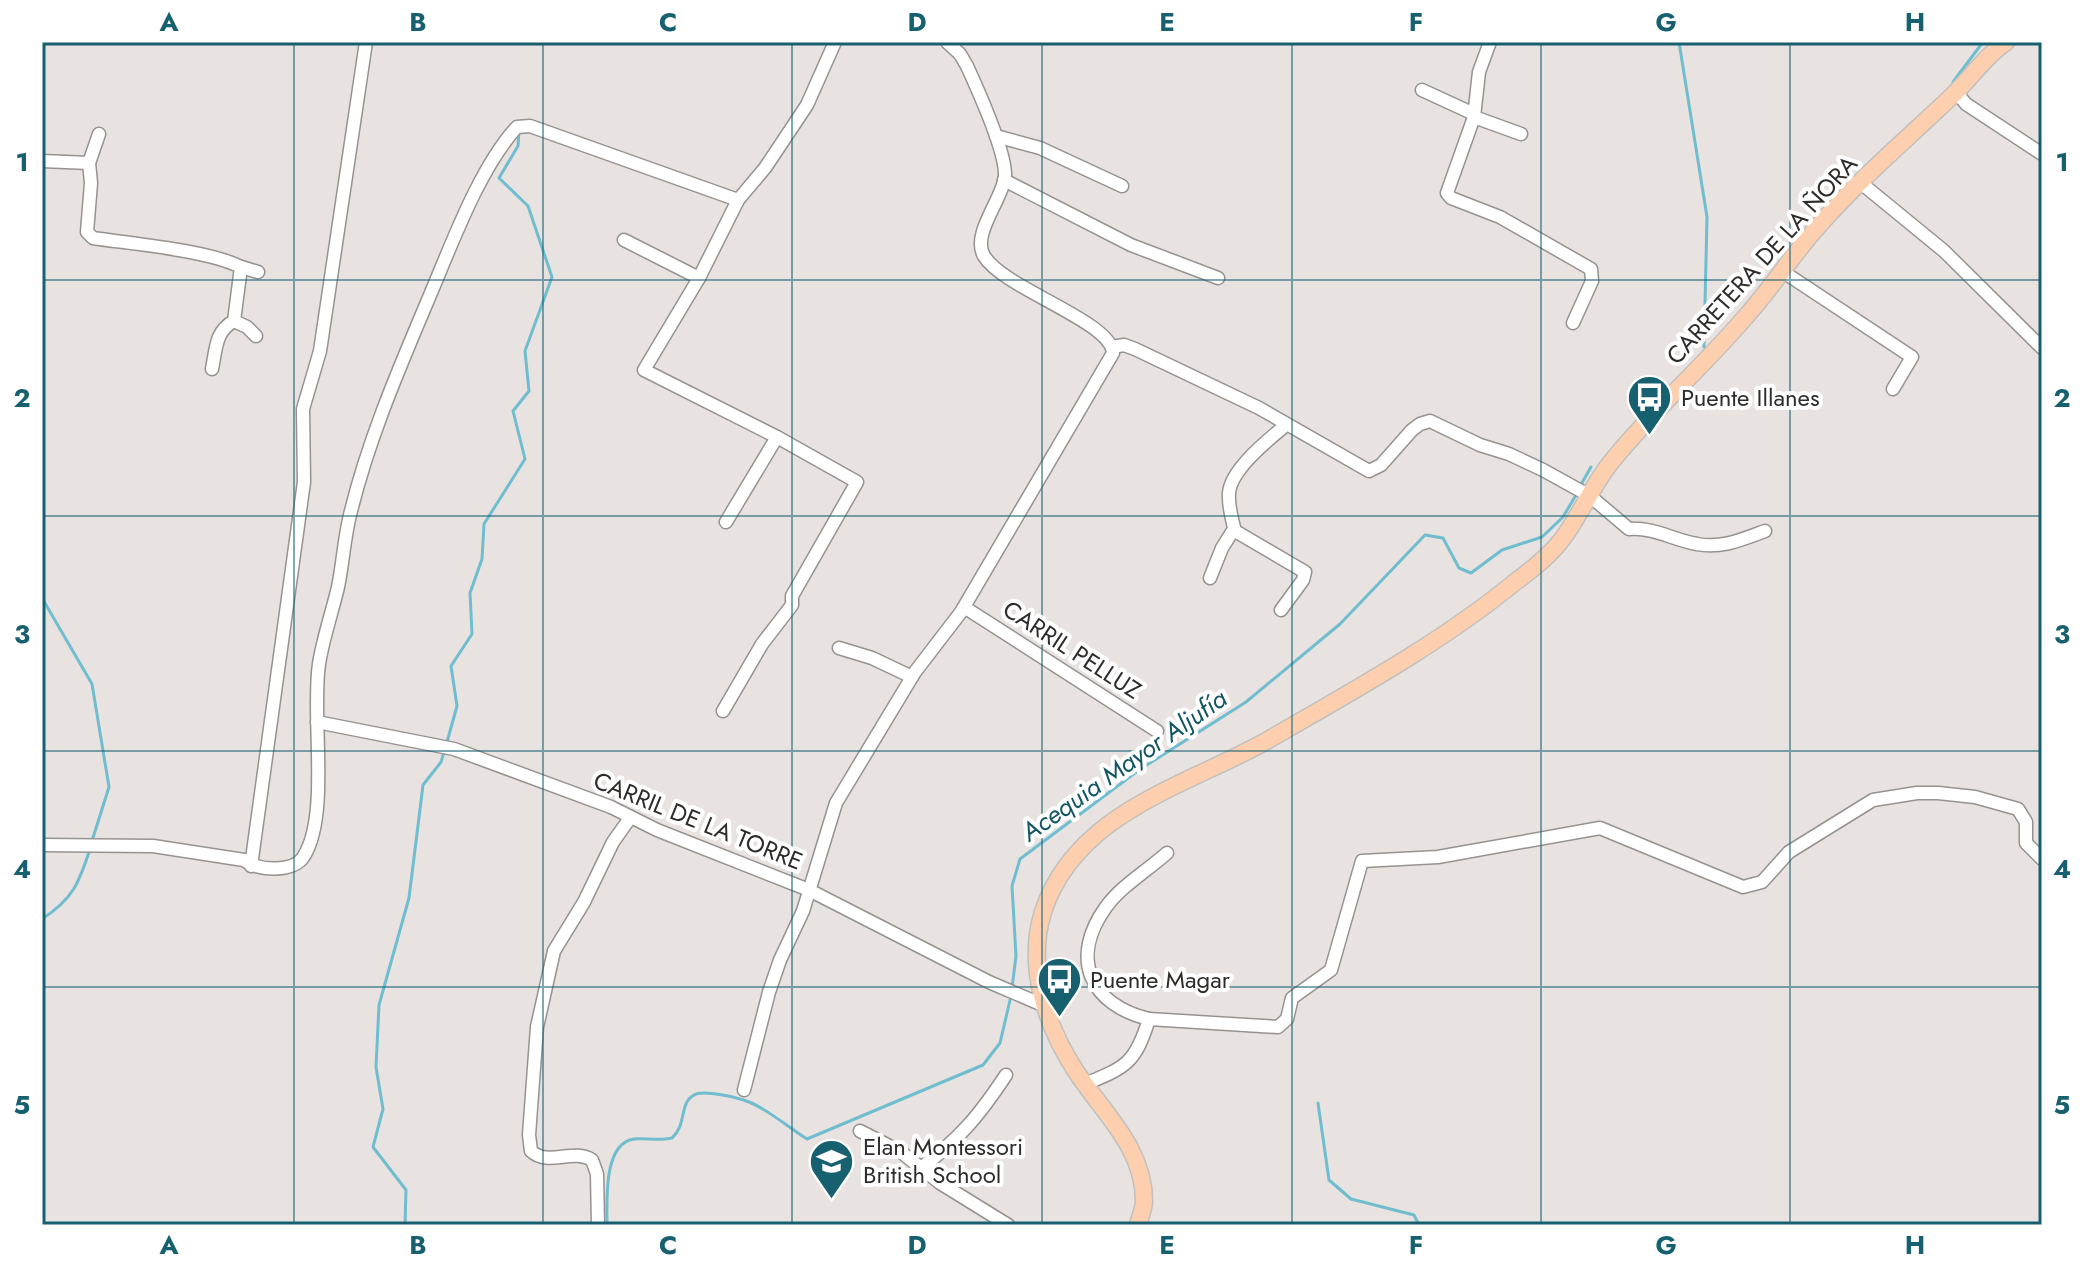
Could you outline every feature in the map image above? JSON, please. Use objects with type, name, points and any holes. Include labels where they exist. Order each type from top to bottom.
[{"type":"main road","name":"CARRETERA DE LA ÑORA","points":[[1138,1225],[1144,1202],[1136,1160],[1125,1136],[1085,1084],[1054,1033],[1045,1006],[1038,974],[1037,943],[1042,914],[1058,879],[1083,846],[1105,827],[1160,791],[1253,748],[1399,664],[1513,584],[1561,542],[1582,492],[1748,315],[1820,223],[1956,92],[1997,44]]},
{"type":"street","points":[[251,866],[304,482],[303,409],[320,351],[366,42]]},
{"type":"street","points":[[723,711],[762,644],[792,605],[792,596],[857,482],[777,437],[644,370],[699,278],[738,200],[765,168],[807,105],[835,42]]},
{"type":"street","points":[[744,1090],[769,992],[803,911],[836,803],[912,677],[964,607],[1110,361],[1112,347],[1098,331],[1011,279],[994,267],[982,253],[981,239],[1004,180],[1004,160],[967,66],[947,42]]},
{"type":"street","points":[[1490,42],[1479,72],[1474,116],[1447,193],[1451,198],[1500,217],[1591,269],[1592,281],[1573,323]]},
{"type":"street","points":[[1422,90],[1474,116],[1521,134]]},
{"type":"street","points":[[1956,92],[1966,104],[2042,154]]},
{"type":"street","points":[[42,845],[153,846],[244,860],[251,866],[288,867],[295,865],[306,854],[314,826],[318,788],[319,663],[341,573],[350,515],[384,405],[469,206],[517,127],[530,126],[738,200]]},
{"type":"street","points":[[99,134],[89,163],[91,183],[87,232],[93,238],[194,255],[258,272]]},
{"type":"street","points":[[996,136],[1040,148],[1122,186]]},
{"type":"street","points":[[42,161],[89,163]]},
{"type":"street","points":[[1004,180],[1131,245],[1218,278]]},
{"type":"street","points":[[1861,183],[1944,251],[2042,348]]},
{"type":"street","points":[[624,240],[699,278]]},
{"type":"street","points":[[234,321],[241,267]]},
{"type":"street","points":[[1782,271],[1912,357],[1912,362],[1893,389]]},
{"type":"street","points":[[234,321],[256,336]]},
{"type":"street","points":[[212,369],[218,336],[225,326],[234,321]]},
{"type":"street","points":[[1112,347],[1124,345],[1135,349],[1220,387],[1373,471],[1412,430],[1430,421],[1480,445],[1526,461],[1582,492],[1629,529],[1643,528],[1698,545],[1725,545],[1765,531]]},
{"type":"street","points":[[1281,610],[1303,580],[1305,572],[1238,534],[1234,529],[1229,492],[1232,482],[1254,454],[1286,425]]},
{"type":"street","points":[[726,522],[777,437]]},
{"type":"street","points":[[1210,578],[1222,548],[1234,529]]},
{"type":"street","name":"CARRIL PELLUZ","points":[[964,607],[1157,731]]},
{"type":"street","points":[[839,648],[872,658],[912,677]]},
{"type":"street","name":"CARRIL DE LA TORRE","points":[[317,722],[454,749],[611,807],[630,818],[809,890],[989,982],[1045,1006]]},
{"type":"street","points":[[1167,853],[1107,906],[1095,927],[1088,963],[1099,994],[1127,1014],[1149,1019],[1278,1027],[1287,1019],[1292,998],[1331,970],[1362,861],[1438,857],[1600,828],[1743,887],[1762,882],[1789,852],[1873,800],[1917,793],[1956,794],[2018,809],[2026,822],[2026,843],[2042,859]]},
{"type":"street","points":[[598,1225],[597,1174],[592,1160],[579,1155],[541,1158],[531,1151],[529,1135],[537,1027],[554,951],[584,902],[613,842],[630,818]]},
{"type":"street","points":[[1085,1084],[1122,1069],[1131,1060],[1149,1019]]},
{"type":"street","points":[[921,1168],[957,1140],[981,1114],[1006,1075]]},
{"type":"street","points":[[860,1131],[901,1152],[940,1183],[1008,1225]]},
{"type":"waterway","points":[[1679,42],[1707,217],[1704,347]]},
{"type":"waterway","name":"Acequia Mayor Aljufía","points":[[1953,82],[1983,42]]},
{"type":"waterway","points":[[447,742],[457,706],[451,666],[472,634],[470,593],[482,559],[484,524],[525,459],[513,411],[529,391],[525,351],[552,277],[528,206],[499,178],[518,146],[519,130]]},
{"type":"waterway","name":"Acequia Mayor Aljufía","points":[[1579,488],[1591,467]]},
{"type":"waterway","name":"Acequia Mayor Aljufía","points":[[1012,988],[1016,956],[1012,886],[1020,859],[1139,770],[1246,702],[1340,624],[1425,535],[1443,538],[1459,568],[1471,573],[1502,550],[1542,537],[1563,517],[1576,495]]},
{"type":"waterway","points":[[42,598],[92,684],[109,787],[92,841]]},
{"type":"waterway","points":[[405,1225],[406,1190],[373,1147],[383,1109],[376,1067],[379,1005],[409,898],[423,785],[441,762],[445,749]]},
{"type":"waterway","points":[[42,919],[74,889],[90,849]]},
{"type":"waterway","name":"Acequia Mayor Aljufía","points":[[607,1225],[607,1189],[617,1151],[624,1143],[634,1139],[672,1138],[680,1127],[686,1103],[694,1095],[730,1096],[749,1102],[807,1139],[983,1065],[1000,1043],[1011,996]]},
{"type":"waterway","points":[[1318,1103],[1329,1180],[1351,1199],[1414,1215],[1419,1225]]},
{"type":"place","name":"Puente Illanes","points":[[1650,437]]},
{"type":"place","name":"Puente Magar","points":[[1059,1019]]},
{"type":"place","name":"Elan Montessori British School","points":[[832,1200]]}]
